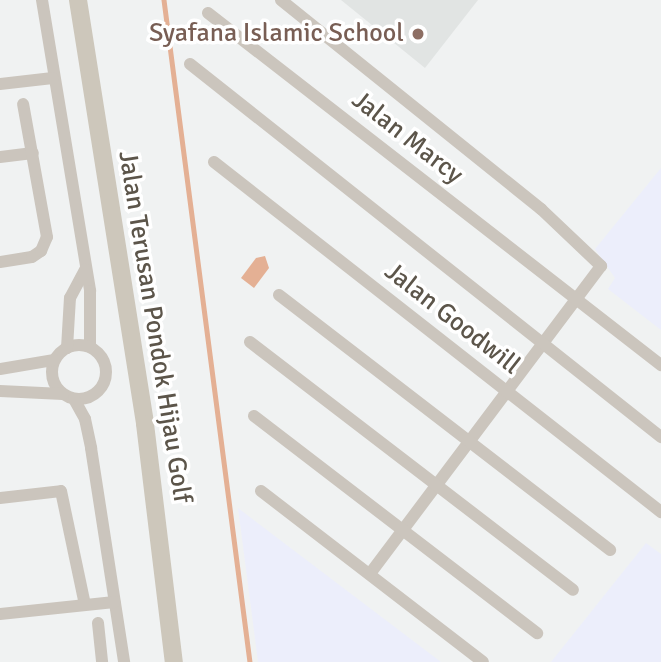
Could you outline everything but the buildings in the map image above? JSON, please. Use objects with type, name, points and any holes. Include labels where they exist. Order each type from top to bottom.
[{"type":"main road","name":"Jalan Terusan Pondok Hijau Golf","points":[[78,0],[145,424],[174,662]]},
{"type":"street","points":[[42,0],[85,271],[90,347],[101,357],[106,375],[91,397],[85,419],[124,662]]},
{"type":"street","points":[[281,0],[598,260],[599,271],[578,300],[370,574]]},
{"type":"street","name":"Jalan Marcy","points":[[208,13],[661,365]]},
{"type":"street","points":[[190,64],[661,437]]},
{"type":"street","points":[[0,84],[53,78]]},
{"type":"street","points":[[0,262],[38,253],[47,237],[23,104]]},
{"type":"street","points":[[0,157],[33,153]]},
{"type":"street","name":"Jalan Goodwill","points":[[214,162],[661,512]]},
{"type":"street","points":[[67,348],[69,298],[85,271]]},
{"type":"street","points":[[279,295],[610,550]]},
{"type":"street","points":[[250,342],[573,590]]},
{"type":"street","points":[[0,369],[54,360],[67,348],[90,347]]},
{"type":"street","points":[[54,360],[52,379],[85,419]]},
{"type":"street","points":[[0,391],[91,397]]},
{"type":"street","points":[[254,416],[537,632]]},
{"type":"street","points":[[0,498],[61,491],[85,605]]},
{"type":"street","points":[[261,491],[483,662]]},
{"type":"street","points":[[0,614],[114,602]]},
{"type":"street","points":[[97,623],[102,662]]},
{"type":"shaded area","name":"Syafana Islamic School","points":[[341,0],[478,0],[425,68]]},
{"type":"shaded area","points":[[661,168],[661,330],[608,289],[615,278],[595,249]]},
{"type":"shaded area","points":[[265,256],[269,268],[254,288],[241,278],[256,258]]},
{"type":"shaded area","points":[[238,508],[441,662],[258,662]]},
{"type":"shaded area","points":[[646,543],[661,554],[661,662],[551,662]]},
{"type":"waterway","points":[[164,0],[250,662]]},
{"type":"place","name":"Syafana Islamic School","points":[[418,34]]}]
